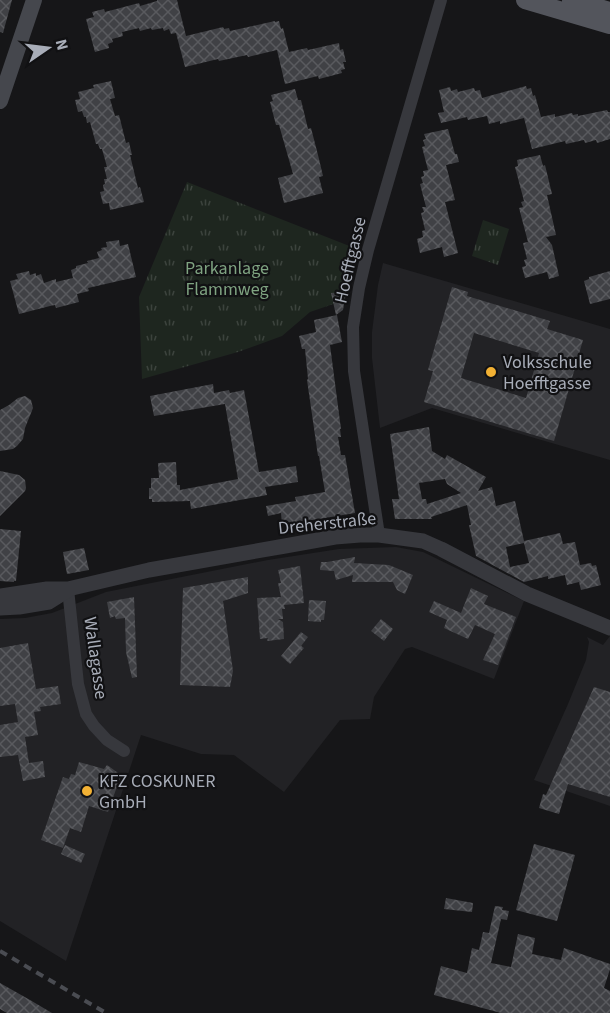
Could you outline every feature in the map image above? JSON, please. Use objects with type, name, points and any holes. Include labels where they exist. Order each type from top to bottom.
[{"type":"main road","points":[[0,101],[5,69],[34,0]]},
{"type":"main road","points":[[525,0],[610,25]]},
{"type":"main road","points":[[571,0],[610,11]]},
{"type":"street","name":"Hoefftgasse","points":[[379,534],[354,371],[353,327],[358,288],[368,250],[441,0]]},
{"type":"street","name":"Dreherstraße","points":[[0,608],[49,602],[68,590],[149,570],[325,539],[379,534],[423,541],[526,594],[610,628]]},
{"type":"street","name":"Dreherstraße","points":[[0,596],[47,589],[68,590]]},
{"type":"street","name":"Wallagasse","points":[[68,590],[78,684],[86,714],[107,741],[124,752]]},
{"type":"shaded area","name":"Volksschule Hoefftgasse","points":[[383,263],[610,329],[610,460],[432,408],[380,428],[372,358],[372,332]]},
{"type":"shaded area","points":[[396,547],[423,552],[524,601],[494,679],[412,647],[405,649],[374,697],[370,719],[340,720],[284,792],[234,755],[201,754],[141,735],[66,961],[0,921],[0,619],[25,618],[52,613],[106,592],[268,560],[339,549]]},
{"type":"shaded area","points":[[610,636],[610,806],[534,780],[586,660],[589,642],[587,637],[603,645]]},
{"type":"green space","name":"Parkanlage Flammweg","points":[[187,182],[357,249],[349,273],[345,300],[310,312],[282,336],[238,352],[142,379],[139,297]]},
{"type":"green space","points":[[483,220],[509,229],[498,265],[472,256]]},
{"type":"building","points":[[0,0],[12,0],[3,33],[0,32]]},
{"type":"building","points":[[157,0],[177,0],[186,36],[223,27],[224,29],[229,28],[230,31],[279,21],[289,52],[339,43],[346,62],[343,62],[345,69],[341,70],[342,73],[319,79],[318,76],[285,84],[277,50],[248,57],[247,55],[219,61],[218,59],[185,67],[176,33],[171,34],[169,29],[164,31],[163,28],[140,31],[139,28],[122,32],[123,36],[112,39],[113,42],[108,44],[109,48],[95,52],[86,19],[94,17],[92,12],[104,9],[105,12],[139,3],[140,6]]},
{"type":"building","points":[[111,81],[115,98],[110,99],[115,116],[119,115],[126,143],[129,142],[138,188],[140,187],[144,202],[110,210],[109,203],[103,204],[100,192],[104,191],[104,179],[107,179],[104,167],[107,167],[102,149],[96,144],[90,122],[87,123],[82,111],[78,112],[75,100],[80,99],[78,92],[94,88],[93,85]]},
{"type":"building","points":[[526,86],[527,89],[531,88],[533,96],[535,95],[541,117],[572,113],[578,116],[607,110],[610,112],[610,139],[597,143],[596,140],[585,143],[584,140],[566,144],[565,141],[532,149],[524,118],[500,124],[500,121],[489,124],[487,116],[468,120],[467,117],[441,123],[438,113],[444,112],[439,90],[450,87],[451,91],[457,89],[458,92],[474,88],[475,91],[480,90],[482,98]]},
{"type":"building","points":[[295,89],[298,100],[301,100],[308,129],[311,128],[323,176],[319,177],[323,193],[284,203],[278,178],[293,174],[270,102],[273,101],[271,95]]},
{"type":"building","points":[[448,129],[459,162],[446,165],[455,200],[445,202],[458,253],[444,257],[442,247],[420,253],[417,239],[423,237],[422,231],[425,230],[421,213],[424,212],[422,207],[426,207],[420,184],[423,183],[421,177],[424,176],[423,171],[428,170],[422,147],[425,146],[424,134]]},
{"type":"building","points":[[540,155],[543,166],[545,165],[552,194],[547,195],[556,235],[546,237],[552,245],[559,276],[549,279],[547,272],[525,278],[522,267],[526,266],[524,260],[527,259],[523,243],[528,242],[519,208],[523,207],[521,202],[524,201],[515,167],[518,166],[517,160]]},
{"type":"building","points":[[119,240],[120,246],[128,244],[136,277],[88,288],[89,291],[77,294],[79,302],[19,314],[10,281],[18,279],[16,274],[29,271],[30,275],[41,274],[44,283],[56,279],[56,282],[73,278],[71,270],[88,263],[87,261],[99,258],[97,252],[107,247],[106,242]]},
{"type":"building","points":[[610,271],[610,299],[590,304],[584,281],[589,277]]},
{"type":"building","points":[[452,287],[468,292],[467,296],[550,321],[547,329],[583,340],[554,441],[424,402],[433,371],[428,370]],"holes":[[[474,333],[539,353],[526,398],[461,378]]]},
{"type":"building","points":[[346,292],[343,310],[336,315],[331,293]]},
{"type":"building","points":[[337,315],[342,342],[330,345],[341,429],[341,437],[338,437],[341,455],[345,455],[355,513],[282,525],[281,513],[268,516],[266,506],[296,501],[295,497],[325,492],[307,380],[305,349],[302,349],[299,336],[316,332],[314,320]]},
{"type":"building","points":[[213,384],[214,393],[244,390],[259,472],[296,466],[298,482],[265,487],[267,495],[191,509],[190,501],[152,502],[152,499],[149,499],[149,488],[151,488],[151,478],[159,478],[158,463],[176,462],[177,485],[180,485],[180,490],[238,479],[225,404],[154,416],[150,396]]},
{"type":"building","points":[[25,396],[31,400],[33,408],[23,439],[13,449],[0,451],[0,410]]},
{"type":"building","points":[[429,427],[432,451],[445,459],[447,455],[486,477],[478,491],[492,487],[496,506],[515,501],[524,541],[560,533],[563,544],[575,542],[580,565],[591,563],[592,566],[596,565],[601,585],[581,590],[579,582],[567,585],[565,575],[548,579],[548,576],[524,582],[476,556],[467,505],[431,517],[432,519],[395,519],[392,499],[399,499],[390,434]],"holes":[[[445,479],[447,484],[461,493],[427,504],[426,499],[422,499],[419,483]],[[524,543],[529,563],[510,567],[506,547]]]},
{"type":"building","points":[[0,471],[19,475],[25,480],[26,488],[0,516]]},
{"type":"building","points":[[0,529],[21,531],[16,581],[14,582],[0,581]]},
{"type":"building","points":[[84,548],[89,570],[67,574],[63,552]]},
{"type":"building","points":[[355,557],[354,563],[389,565],[413,575],[405,594],[397,590],[393,582],[352,582],[353,575],[336,580],[334,571],[320,570],[321,562]]},
{"type":"building","points":[[300,566],[304,603],[284,605],[283,619],[278,619],[283,622],[284,639],[267,641],[268,638],[260,639],[257,598],[281,597],[278,570]]},
{"type":"building","points":[[248,577],[248,593],[223,601],[233,671],[230,687],[180,685],[183,588]]},
{"type":"building","points":[[471,588],[488,596],[484,604],[516,617],[498,665],[483,660],[495,634],[475,625],[468,639],[444,628],[447,620],[429,612],[434,601],[461,613]]},
{"type":"building","points":[[134,597],[137,677],[132,678],[126,652],[125,618],[116,619],[115,616],[110,618],[107,602]]},
{"type":"building","points":[[309,600],[326,601],[324,620],[321,622],[308,621]]},
{"type":"building","points":[[381,619],[393,629],[384,641],[371,631]]},
{"type":"building","points":[[301,632],[308,637],[301,646],[304,648],[290,664],[281,656]]},
{"type":"building","points":[[28,643],[36,689],[58,686],[61,704],[40,707],[41,711],[34,712],[38,735],[25,737],[29,763],[43,761],[45,777],[23,781],[18,755],[0,757],[0,725],[18,722],[15,704],[0,706],[0,648]]},
{"type":"building","points":[[594,687],[610,692],[610,797],[568,784],[559,814],[539,808],[543,794],[546,795]]},
{"type":"building","name":"KFZ COSKUNER GmbH","points":[[79,762],[104,769],[107,765],[121,775],[108,812],[89,806],[81,832],[70,828],[63,848],[41,840],[63,777],[69,779],[71,774],[75,775]]},
{"type":"building","points":[[534,844],[575,855],[557,921],[516,910]]},
{"type":"building","points":[[65,845],[85,854],[81,863],[61,854]]},
{"type":"building","points":[[446,898],[473,903],[472,912],[444,909]]},
{"type":"building","points":[[495,906],[509,911],[507,920],[501,919],[491,963],[511,967],[518,934],[535,938],[532,954],[561,960],[564,948],[610,964],[604,988],[610,991],[610,1013],[501,1013],[434,995],[441,966],[467,973],[472,948],[479,950],[483,932],[489,933]]},
{"type":"building","points":[[0,983],[52,1013],[7,1013],[0,1009]]},
{"type":"railway","points":[[0,951],[106,1013]]},
{"type":"place","name":"Volksschule Hoefftgasse","points":[[491,372]]},
{"type":"place","name":"KFZ COSKUNER GmbH","points":[[87,791]]}]
